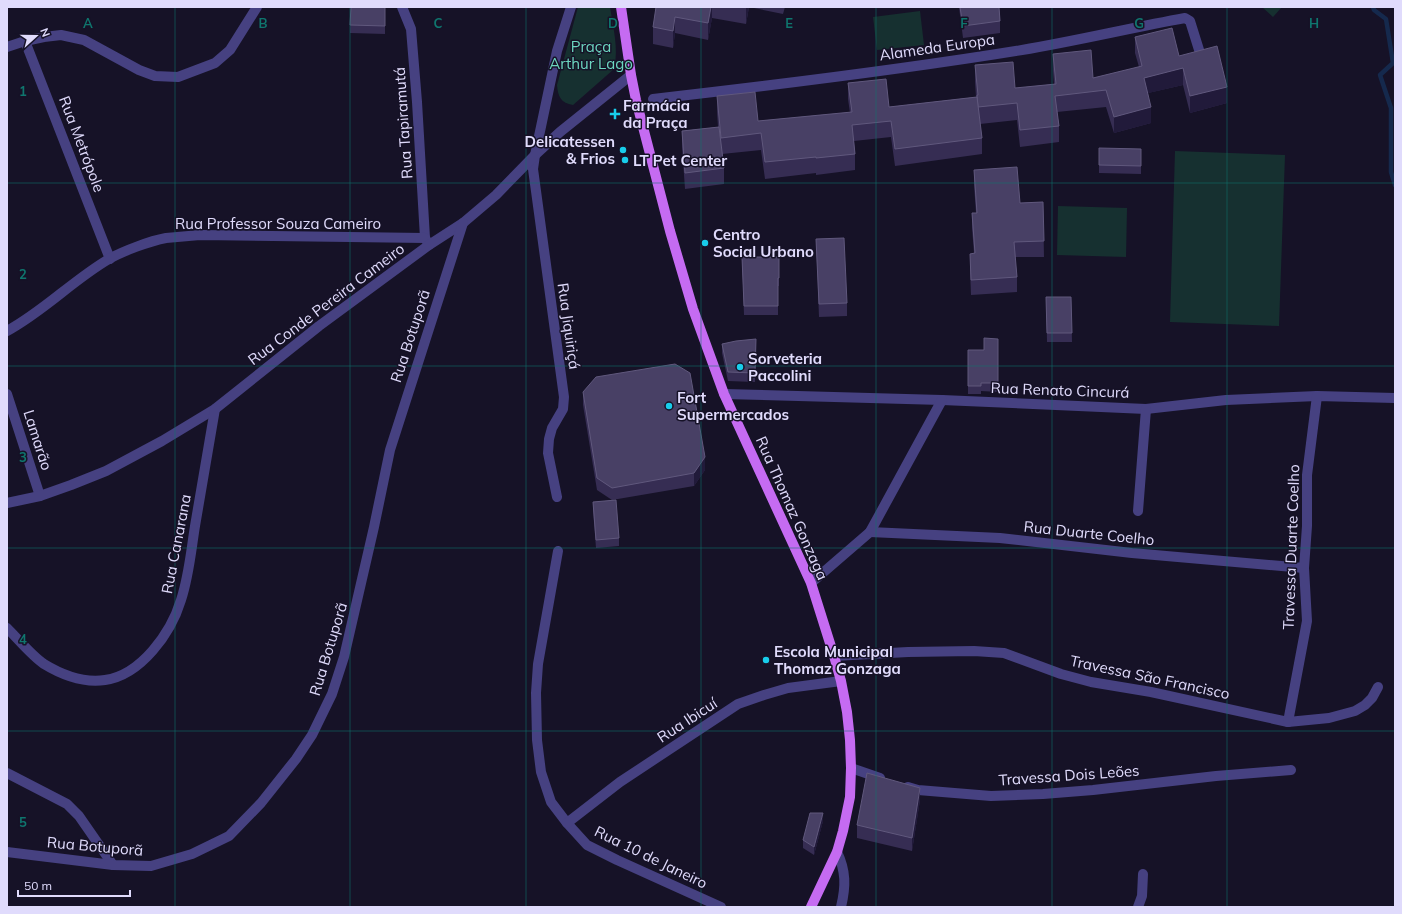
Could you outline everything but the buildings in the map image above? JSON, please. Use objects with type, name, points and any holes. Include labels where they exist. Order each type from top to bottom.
[{"type":"main road","name":"Rua Thomaz Gonzaga","points":[[621,7],[631,75],[649,151],[693,309],[724,394],[811,583],[841,681],[847,712],[850,740],[850,797],[837,852],[811,907]]},
{"type":"street","points":[[7,47],[25,41],[61,35],[84,40],[139,70],[155,76],[178,77],[215,63],[230,50],[257,7]]},
{"type":"street","name":"Rua Tapiramutá","points":[[402,7],[411,30],[418,102],[427,242]]},
{"type":"street","points":[[535,155],[558,51],[571,7]]},
{"type":"street","name":"Alameda Europa","points":[[653,99],[798,82],[949,61],[1086,39],[1185,18],[1190,21],[1200,53]]},
{"type":"street","name":"Rua Metrópole","points":[[25,41],[110,258]]},
{"type":"street","name":"Rua Conde Pereira Cameiro","points":[[7,503],[40,496],[106,471],[162,441],[215,409],[427,242],[463,223],[496,195],[560,132],[631,75]]},
{"type":"street","name":"Rua Jiquiriçá","points":[[535,155],[533,169],[534,184],[564,397],[563,409],[552,428],[549,439],[548,453],[557,497]]},
{"type":"street","name":"Rua Botuporã","points":[[7,852],[114,865],[151,866],[192,854],[229,836],[261,803],[296,759],[312,735],[332,694],[344,657],[371,542],[390,450],[463,223]]},
{"type":"street","name":"Rua Professor Souza Cameiro","points":[[7,331],[25,320],[110,258],[165,238],[200,235],[427,242]]},
{"type":"street","name":"Lamarão","points":[[7,394],[40,496]]},
{"type":"street","name":"Rua Renato Cincurá","points":[[724,394],[942,400],[1146,409],[1226,400],[1317,396],[1395,398]]},
{"type":"street","name":"Travessa Duarte Coelho","points":[[1288,722],[1307,621],[1304,568],[1307,526],[1306,475],[1317,396]]},
{"type":"street","points":[[811,583],[870,532],[942,400]]},
{"type":"street","name":"Rua Canarana","points":[[7,628],[42,663],[57,671],[89,680],[105,680],[121,675],[136,666],[148,656],[170,627],[181,601],[188,573],[215,409]]},
{"type":"street","points":[[1138,511],[1146,409]]},
{"type":"street","name":"Rua Duarte Coelho","points":[[870,532],[1000,538],[1132,553],[1304,568]]},
{"type":"street","name":"Rua 10 de Janeiro","points":[[558,550],[538,664],[536,693],[537,740],[541,772],[551,802],[567,823],[587,845],[721,907]]},
{"type":"street","name":"Travessa São Francisco","points":[[834,656],[908,652],[974,651],[1004,653],[1061,674],[1091,682],[1151,692],[1288,722],[1329,718],[1355,711],[1365,705],[1372,698],[1378,687]]},
{"type":"street","name":"Rua Ibicuí","points":[[567,823],[620,782],[738,704],[788,688],[841,681]]},
{"type":"street","name":"Travessa Dois Leões","points":[[851,768],[918,790],[948,794],[991,796],[1029,795],[1093,790],[1216,776],[1291,770]]},
{"type":"street","points":[[7,773],[67,804],[79,816],[114,865]]},
{"type":"street","points":[[837,852],[843,865],[844,892],[841,907]]},
{"type":"street","points":[[1138,907],[1142,896],[1143,874]]},
{"type":"green space","name":"Praça Arthur Lago","points":[[578,7],[610,7],[616,54],[614,69],[573,105],[566,103],[561,99],[558,93],[557,85]]},
{"type":"green space","points":[[1262,7],[1282,7],[1273,17]]},
{"type":"green space","points":[[920,11],[924,45],[877,50],[873,17]]},
{"type":"green space","points":[[1175,151],[1285,155],[1279,326],[1170,322]]},
{"type":"green space","points":[[1058,206],[1127,208],[1126,257],[1057,255]]},
{"type":"waterway","points":[[1373,7],[1374,10],[1386,19],[1393,63],[1380,75],[1391,108],[1391,172],[1395,185]]},
{"type":"place","name":"Farmácia da Praça","points":[[615,114]]},
{"type":"place","name":"Delicatessen & Frios","points":[[623,150]]},
{"type":"place","name":"LT Pet Center","points":[[625,160]]},
{"type":"place","name":"Centro Social Urbano","points":[[705,243]]},
{"type":"place","name":"Sorveteria Paccolini","points":[[740,367]]},
{"type":"place","name":"Fort Supermercados","points":[[669,406]]},
{"type":"place","name":"Escola Municipal Thomaz Gonzaga","points":[[766,660]]}]
